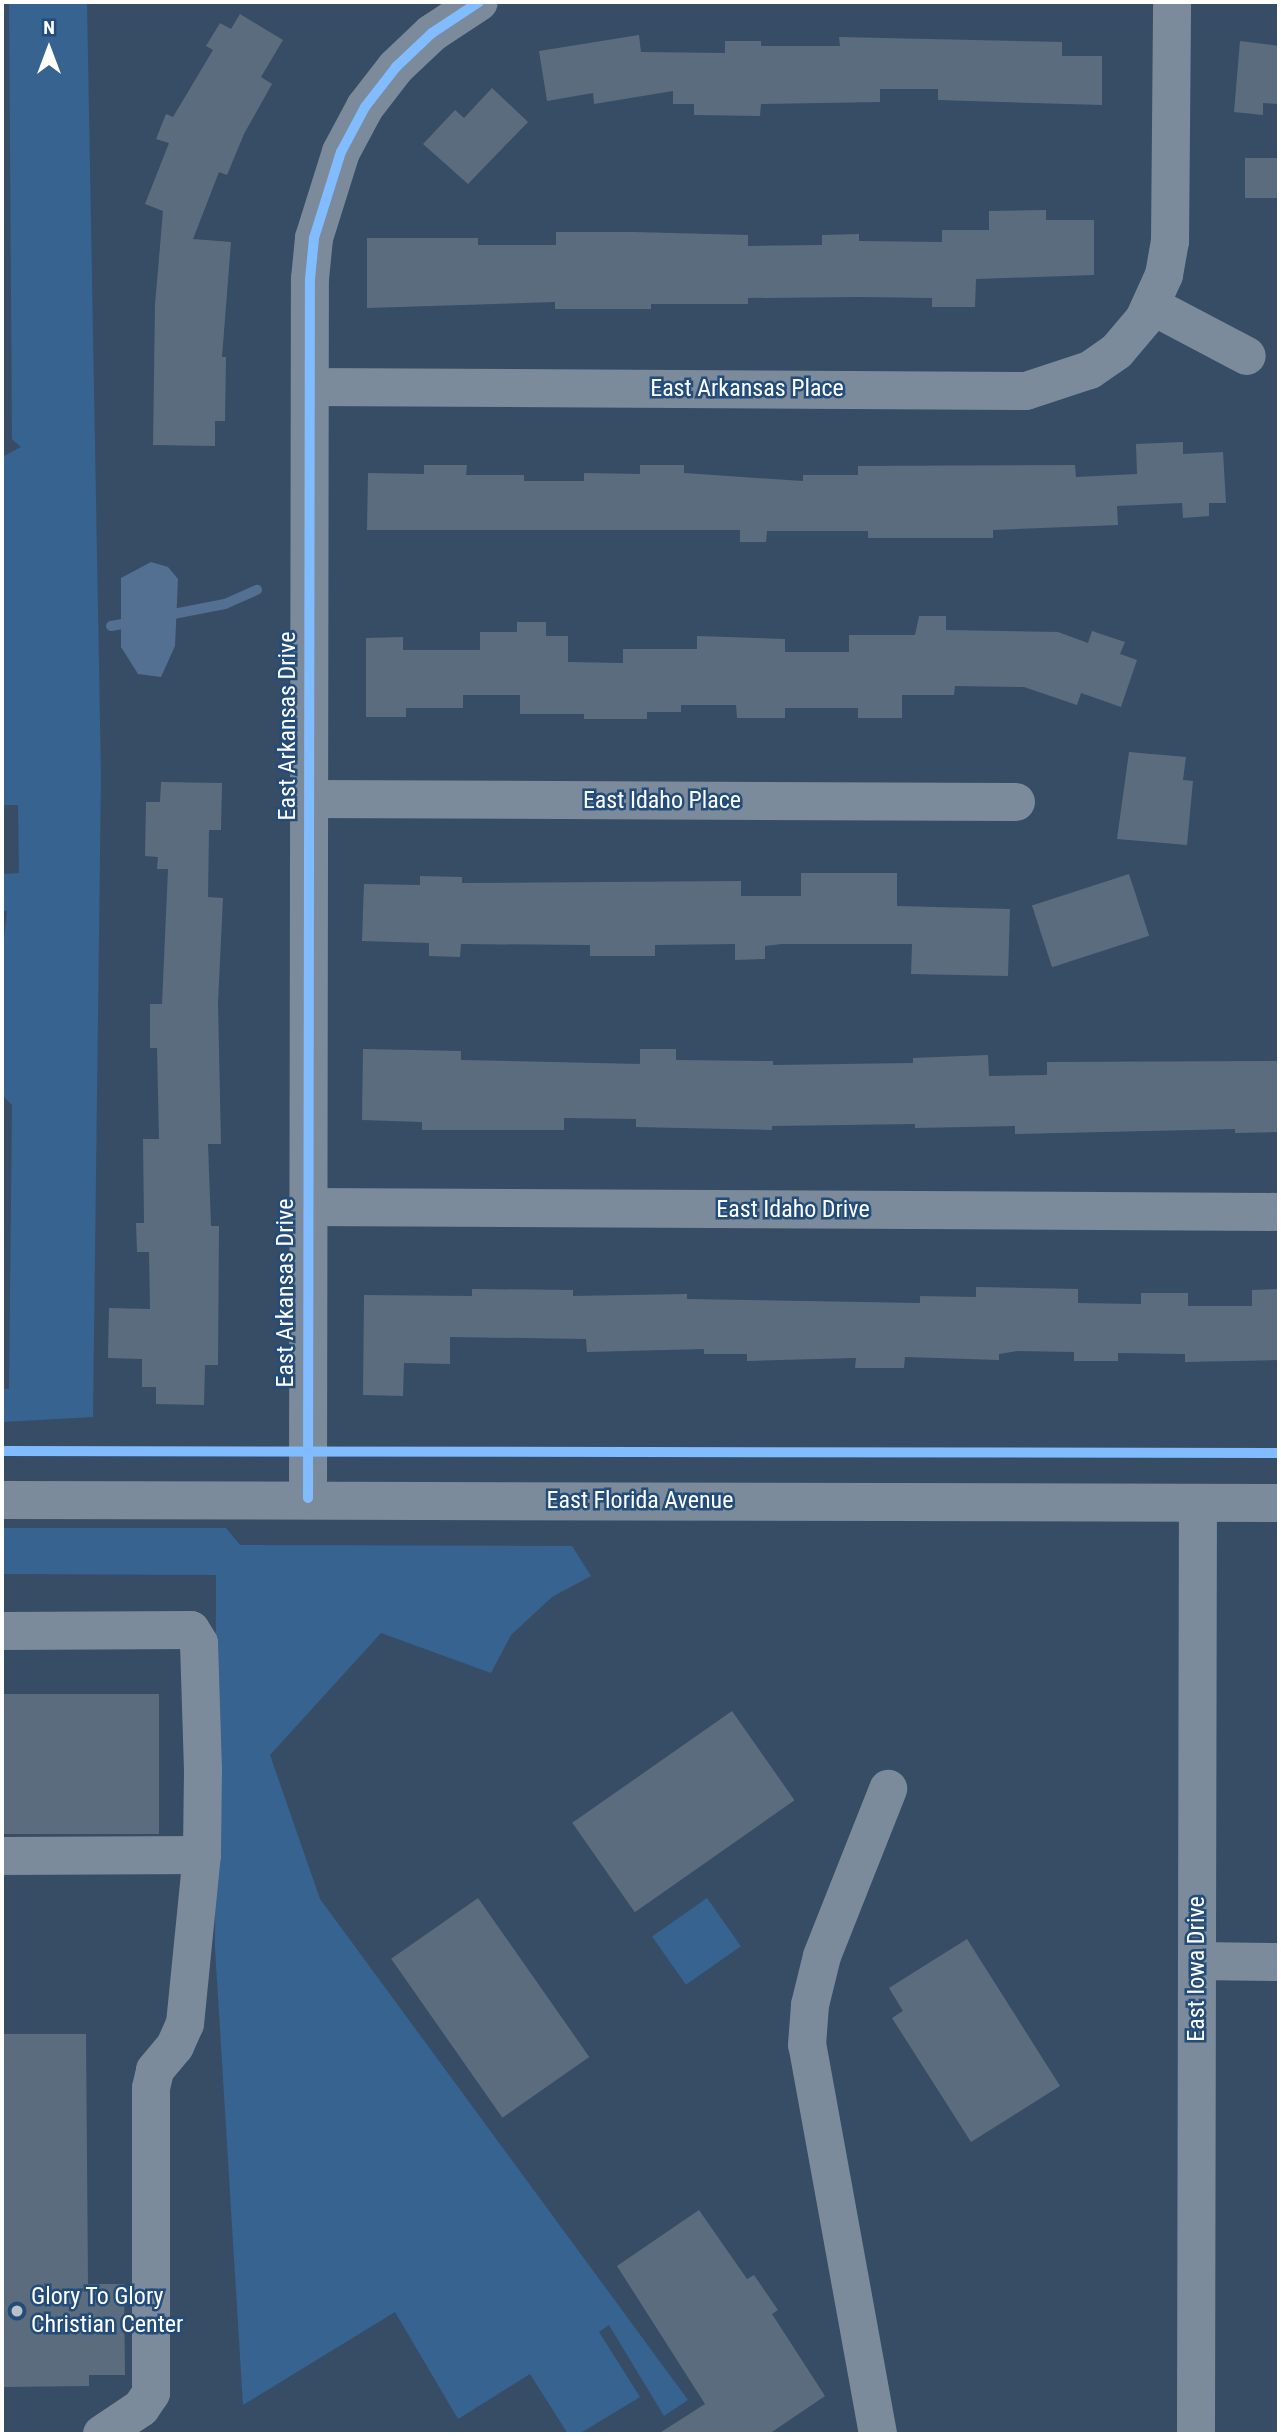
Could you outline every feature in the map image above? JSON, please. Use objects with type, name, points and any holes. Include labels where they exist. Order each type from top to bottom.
[{"type":"street","name":"East Arkansas Place","points":[[310,387],[1026,391],[1090,370],[1117,351],[1152,306],[1164,275],[1170,242],[1172,2]]},
{"type":"street","name":"East Arkansas Drive","points":[[308,1498],[310,387],[314,238],[341,152],[365,107],[396,67],[470,4]]},
{"type":"street","points":[[1152,306],[1247,356]]},
{"type":"street","name":"East Idaho Place","points":[[309,799],[1016,802]]},
{"type":"street","name":"East Idaho Drive","points":[[307,1207],[1279,1212]]},
{"type":"street","name":"East Florida Avenue","points":[[2,1500],[308,1498],[1279,1503]]},
{"type":"street","name":"East Iowa Drive","points":[[1196,2434],[1198,1503]]},
{"type":"street","points":[[2,1631],[191,1630],[199,1643],[202,1855],[185,2024],[175,2046],[155,2070],[151,2088],[151,2393],[141,2408],[102,2434]]},
{"type":"street","points":[[878,2434],[807,2045],[810,2005],[822,1956],[888,1788]]},
{"type":"street","points":[[2,1856],[202,1855]]},
{"type":"street","points":[[1197,1961],[1279,1962]]},
{"type":"shaded area","points":[[9,2],[87,2],[101,776],[93,1417],[2,1422],[2,1389],[9,1389],[12,1105],[2,1095],[2,958],[7,911],[2,910],[2,874],[19,873],[18,805],[2,805],[2,446],[4,456],[21,447],[12,439]]},
{"type":"shaded area","points":[[151,562],[168,567],[178,579],[175,646],[161,677],[138,674],[121,647],[121,578]]},
{"type":"shaded area","points":[[2,1528],[226,1528],[240,1545],[572,1546],[591,1576],[552,1597],[511,1635],[491,1673],[381,1633],[270,1755],[320,1899],[688,2400],[664,2416],[609,2325],[599,2332],[640,2397],[579,2434],[568,2434],[530,2374],[458,2419],[395,2312],[243,2405],[215,1948],[216,1575],[2,1574]]},
{"type":"shaded area","points":[[707,1898],[741,1946],[686,1985],[652,1936]]},
{"type":"building","points":[[240,14],[283,40],[261,77],[272,84],[244,134],[227,175],[219,172],[193,239],[231,242],[222,357],[226,357],[225,421],[215,421],[215,446],[153,445],[155,305],[163,211],[145,204],[169,143],[156,139],[166,114],[173,117],[213,50],[206,46],[220,23],[231,29]]},
{"type":"building","points":[[639,35],[641,52],[725,53],[725,41],[761,41],[761,46],[840,46],[839,37],[1062,42],[1062,56],[1102,56],[1102,105],[938,100],[938,89],[880,89],[880,102],[761,104],[760,116],[694,115],[694,104],[673,104],[673,91],[594,104],[593,93],[547,101],[539,51]]},
{"type":"building","points":[[1240,41],[1279,46],[1279,104],[1263,103],[1263,115],[1234,112]]},
{"type":"building","points":[[492,88],[528,122],[468,184],[423,144],[455,110],[464,118]]},
{"type":"building","points":[[1245,158],[1279,158],[1279,198],[1245,198]]},
{"type":"building","points":[[1046,210],[1046,220],[1094,220],[1094,275],[976,279],[975,307],[932,307],[932,298],[860,297],[748,298],[748,304],[651,304],[651,309],[555,309],[555,302],[367,308],[367,238],[478,238],[478,245],[556,245],[556,232],[633,232],[748,235],[748,246],[822,245],[822,235],[859,234],[859,241],[942,242],[942,230],[989,230],[989,211]]},
{"type":"building","points":[[1183,442],[1183,454],[1223,452],[1226,503],[1209,503],[1209,516],[1183,518],[1182,503],[1117,506],[1118,525],[993,530],[993,538],[868,538],[868,531],[767,531],[766,542],[740,542],[740,530],[367,530],[368,473],[424,474],[424,465],[467,465],[466,475],[524,475],[524,481],[584,481],[584,473],[640,474],[640,465],[684,465],[684,473],[803,481],[803,475],[858,475],[858,466],[1075,465],[1076,477],[1137,474],[1136,444]]},
{"type":"building","points":[[919,616],[946,616],[946,630],[1058,632],[1088,643],[1092,631],[1125,642],[1120,654],[1137,660],[1121,707],[1081,693],[1077,705],[1024,687],[955,686],[954,695],[902,695],[902,718],[858,718],[858,708],[785,708],[785,718],[737,718],[736,705],[681,705],[681,712],[647,712],[647,719],[584,719],[584,714],[520,714],[520,695],[463,695],[463,708],[406,708],[406,717],[366,717],[366,638],[403,637],[403,650],[480,650],[480,632],[517,632],[517,622],[546,622],[546,636],[568,636],[568,662],[623,663],[623,649],[697,649],[697,636],[785,639],[785,652],[849,652],[849,635],[915,635]]},
{"type":"building","points":[[1129,752],[1186,757],[1183,780],[1193,781],[1187,845],[1117,839]]},
{"type":"building","points":[[161,782],[222,783],[221,830],[209,830],[208,897],[223,898],[218,1003],[221,1144],[208,1144],[211,1226],[219,1226],[218,1365],[205,1365],[204,1405],[156,1404],[156,1387],[142,1387],[142,1359],[108,1358],[109,1308],[150,1309],[149,1252],[137,1252],[136,1223],[144,1223],[143,1139],[159,1139],[157,1048],[150,1048],[150,1004],[162,1004],[168,869],[157,869],[158,857],[145,856],[146,802],[160,802]]},
{"type":"building","points":[[801,873],[897,873],[897,906],[1010,909],[1008,976],[911,974],[912,944],[781,944],[765,946],[765,959],[735,960],[735,944],[655,945],[655,956],[590,956],[590,945],[461,944],[460,957],[429,956],[429,943],[362,941],[364,884],[420,885],[420,876],[462,877],[462,883],[741,881],[741,896],[801,896]]},
{"type":"building","points":[[1129,874],[1149,936],[1052,967],[1032,906]]},
{"type":"building","points":[[363,1049],[461,1051],[461,1060],[640,1064],[640,1049],[676,1049],[676,1060],[773,1061],[773,1065],[913,1063],[913,1058],[988,1055],[989,1076],[1047,1075],[1047,1062],[1279,1061],[1279,1132],[1235,1133],[1235,1129],[1015,1134],[1015,1126],[915,1128],[915,1124],[772,1126],[772,1130],[636,1127],[636,1119],[564,1118],[564,1130],[422,1130],[422,1122],[362,1120]]},
{"type":"building","points":[[976,1287],[1078,1289],[1078,1303],[1141,1304],[1141,1293],[1188,1293],[1188,1306],[1252,1306],[1252,1290],[1279,1289],[1279,1360],[1185,1362],[1185,1354],[1118,1353],[1118,1361],[1074,1361],[1074,1352],[1017,1351],[999,1354],[999,1360],[905,1357],[904,1368],[855,1368],[856,1358],[747,1361],[747,1354],[704,1354],[704,1349],[587,1352],[586,1339],[450,1337],[450,1364],[404,1363],[403,1396],[363,1395],[364,1295],[472,1296],[472,1289],[573,1290],[573,1296],[687,1294],[687,1299],[920,1303],[920,1296],[976,1297]]},
{"type":"building","points":[[2,1694],[159,1694],[159,1834],[2,1834]]},
{"type":"building","points":[[732,1711],[795,1800],[635,1912],[572,1823]]},
{"type":"building","points":[[478,1898],[589,2057],[502,2118],[391,1959]]},
{"type":"building","points":[[967,1939],[1060,2086],[971,2142],[892,2018],[903,2011],[889,1988]]},
{"type":"building","points":[[2,2034],[86,2034],[88,2284],[124,2284],[125,2375],[89,2375],[89,2386],[2,2387]]},
{"type":"building","points":[[699,2210],[747,2279],[754,2275],[778,2310],[772,2314],[825,2396],[769,2434],[658,2434],[705,2404],[617,2266]]},
{"type":"waterway","points":[[163,616],[225,604],[257,590]]},
{"type":"waterway","points":[[111,626],[133,622]]},
{"type":"cycle path","points":[[308,1498],[310,279],[314,238],[341,152],[365,107],[396,67],[432,33],[479,2]]},
{"type":"cycle path","points":[[2,1451],[1279,1453]]},
{"type":"place","name":"Glory To Glory Christian Center","points":[[17,2311]]}]
